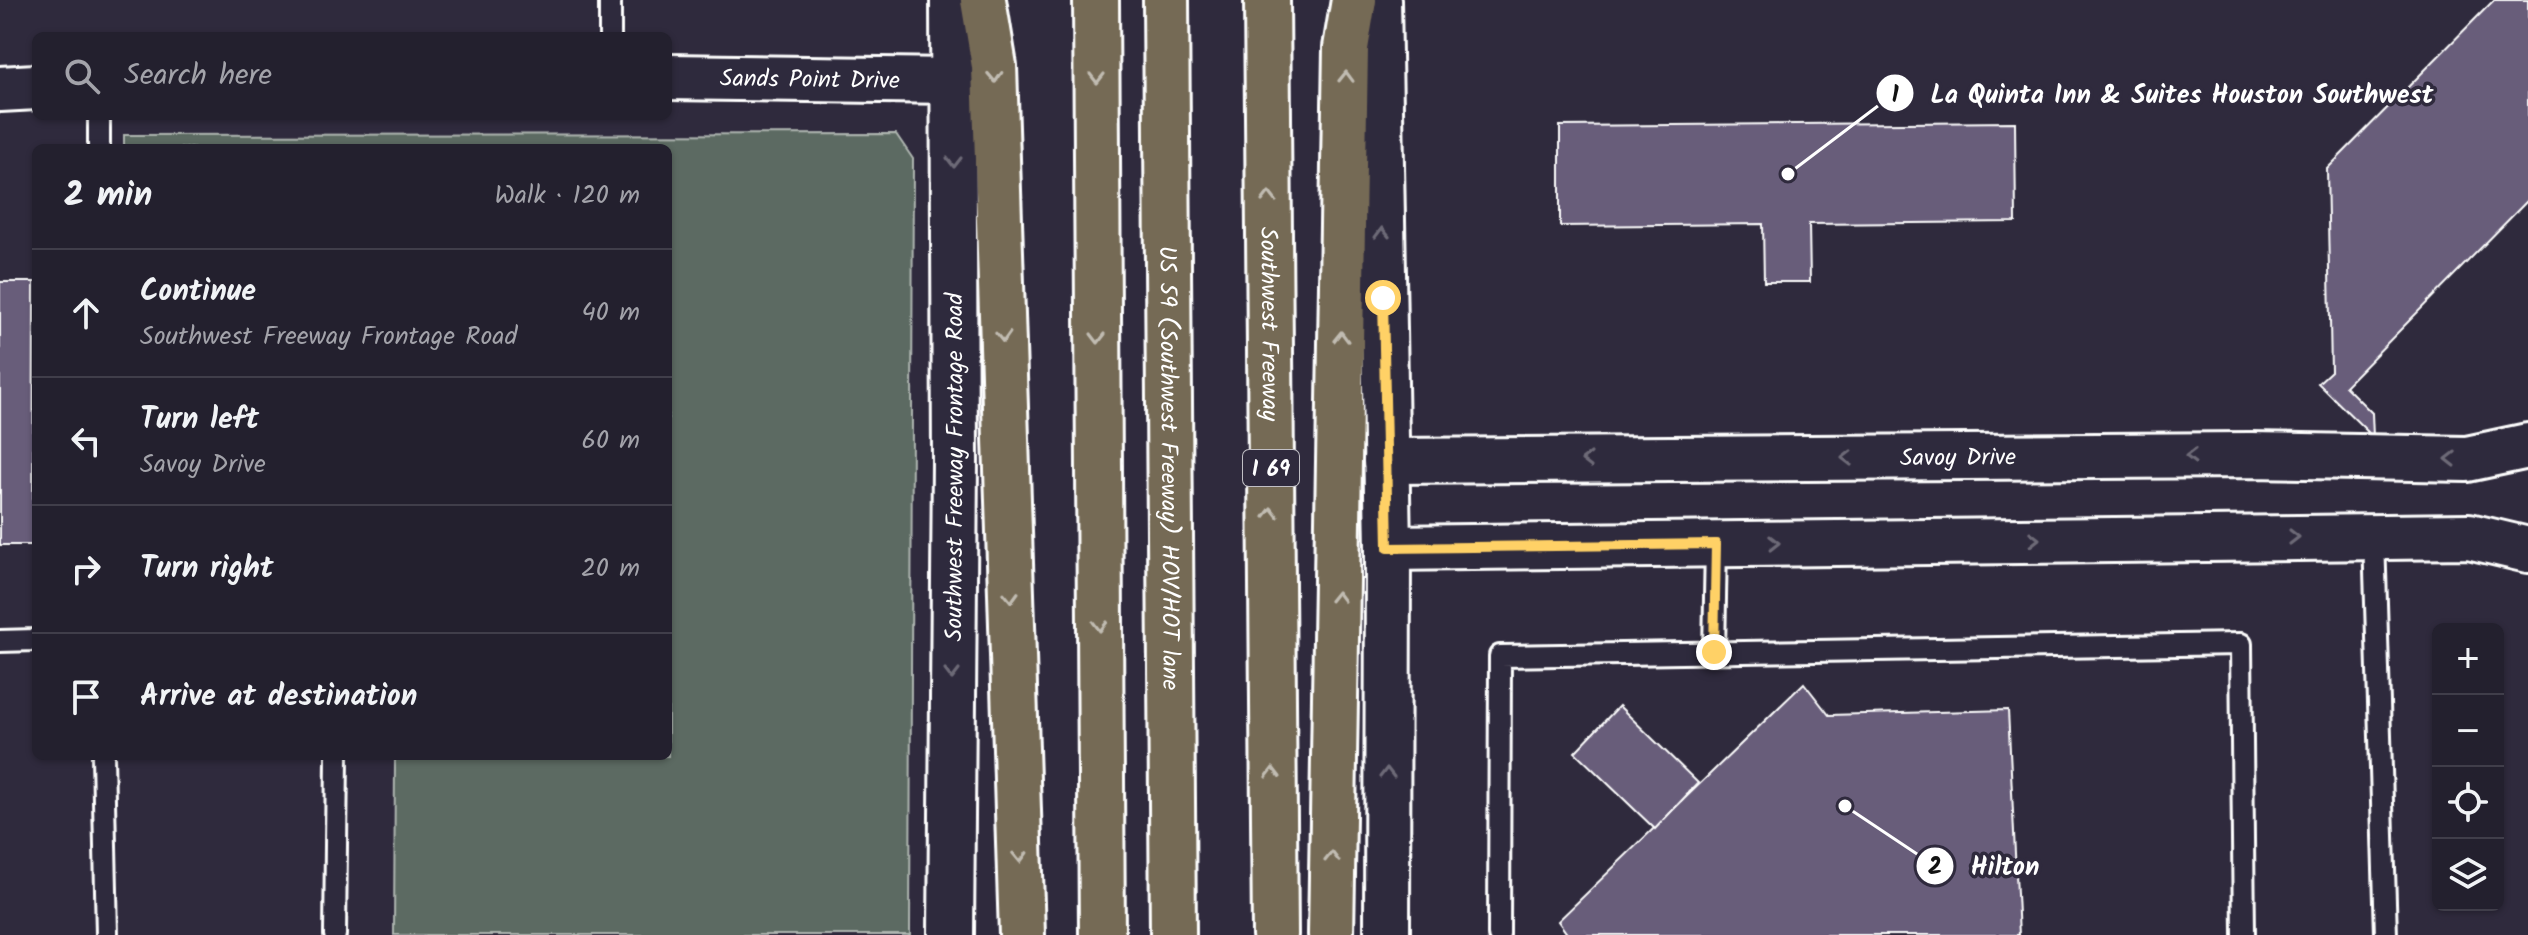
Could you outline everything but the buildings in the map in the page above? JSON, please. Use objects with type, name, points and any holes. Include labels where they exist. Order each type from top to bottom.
[{"type":"highway","points":[[983,0],[994,66],[1022,935]]},
{"type":"highway","points":[[1096,0],[1102,935]]},
{"type":"highway","name":"US 59 (Southwest Freeway) HOV/HOT lane","points":[[1166,0],[1173,935]]},
{"type":"highway","name":"Southwest Freeway","points":[[1267,0],[1275,935]]},
{"type":"highway","points":[[1331,935],[1346,48],[1354,0]]},
{"type":"street","name":"Southwest Freeway Frontage Road","points":[[951,935],[953,0]]},
{"type":"street","points":[[1378,0],[1388,548],[1387,935]]},
{"type":"street","name":"Sands Point Drive","points":[[672,77],[954,81]]},
{"type":"street","points":[[0,89],[32,87]]},
{"type":"street","name":"Savoy Drive","points":[[1386,461],[2250,455],[2467,459],[2528,446]]},
{"type":"street","points":[[1388,548],[2469,536],[2528,550]]},
{"type":"lane","points":[[610,0],[610,32]]},
{"type":"lane","points":[[99,120],[99,144]]},
{"type":"lane","points":[[2374,537],[2386,935]]},
{"type":"lane","points":[[1714,652],[1716,544]]},
{"type":"lane","points":[[0,641],[32,640]]},
{"type":"lane","points":[[1499,935],[1500,656],[2241,644],[2244,935]]},
{"type":"lane","points":[[103,760],[107,935]]},
{"type":"lane","points":[[335,935],[337,760]]},
{"type":"green space","points":[[896,134],[913,159],[910,935],[394,935],[395,760],[672,760],[672,144],[124,144],[124,135]]},
{"type":"place","name":"La Quinta Inn & Suites Houston Southwest","points":[[1788,174]]},
{"type":"place","name":"Hilton","points":[[1845,806]]},
{"type":"route","points":[[1383,298],[1388,548],[1716,544],[1714,652]]}]
